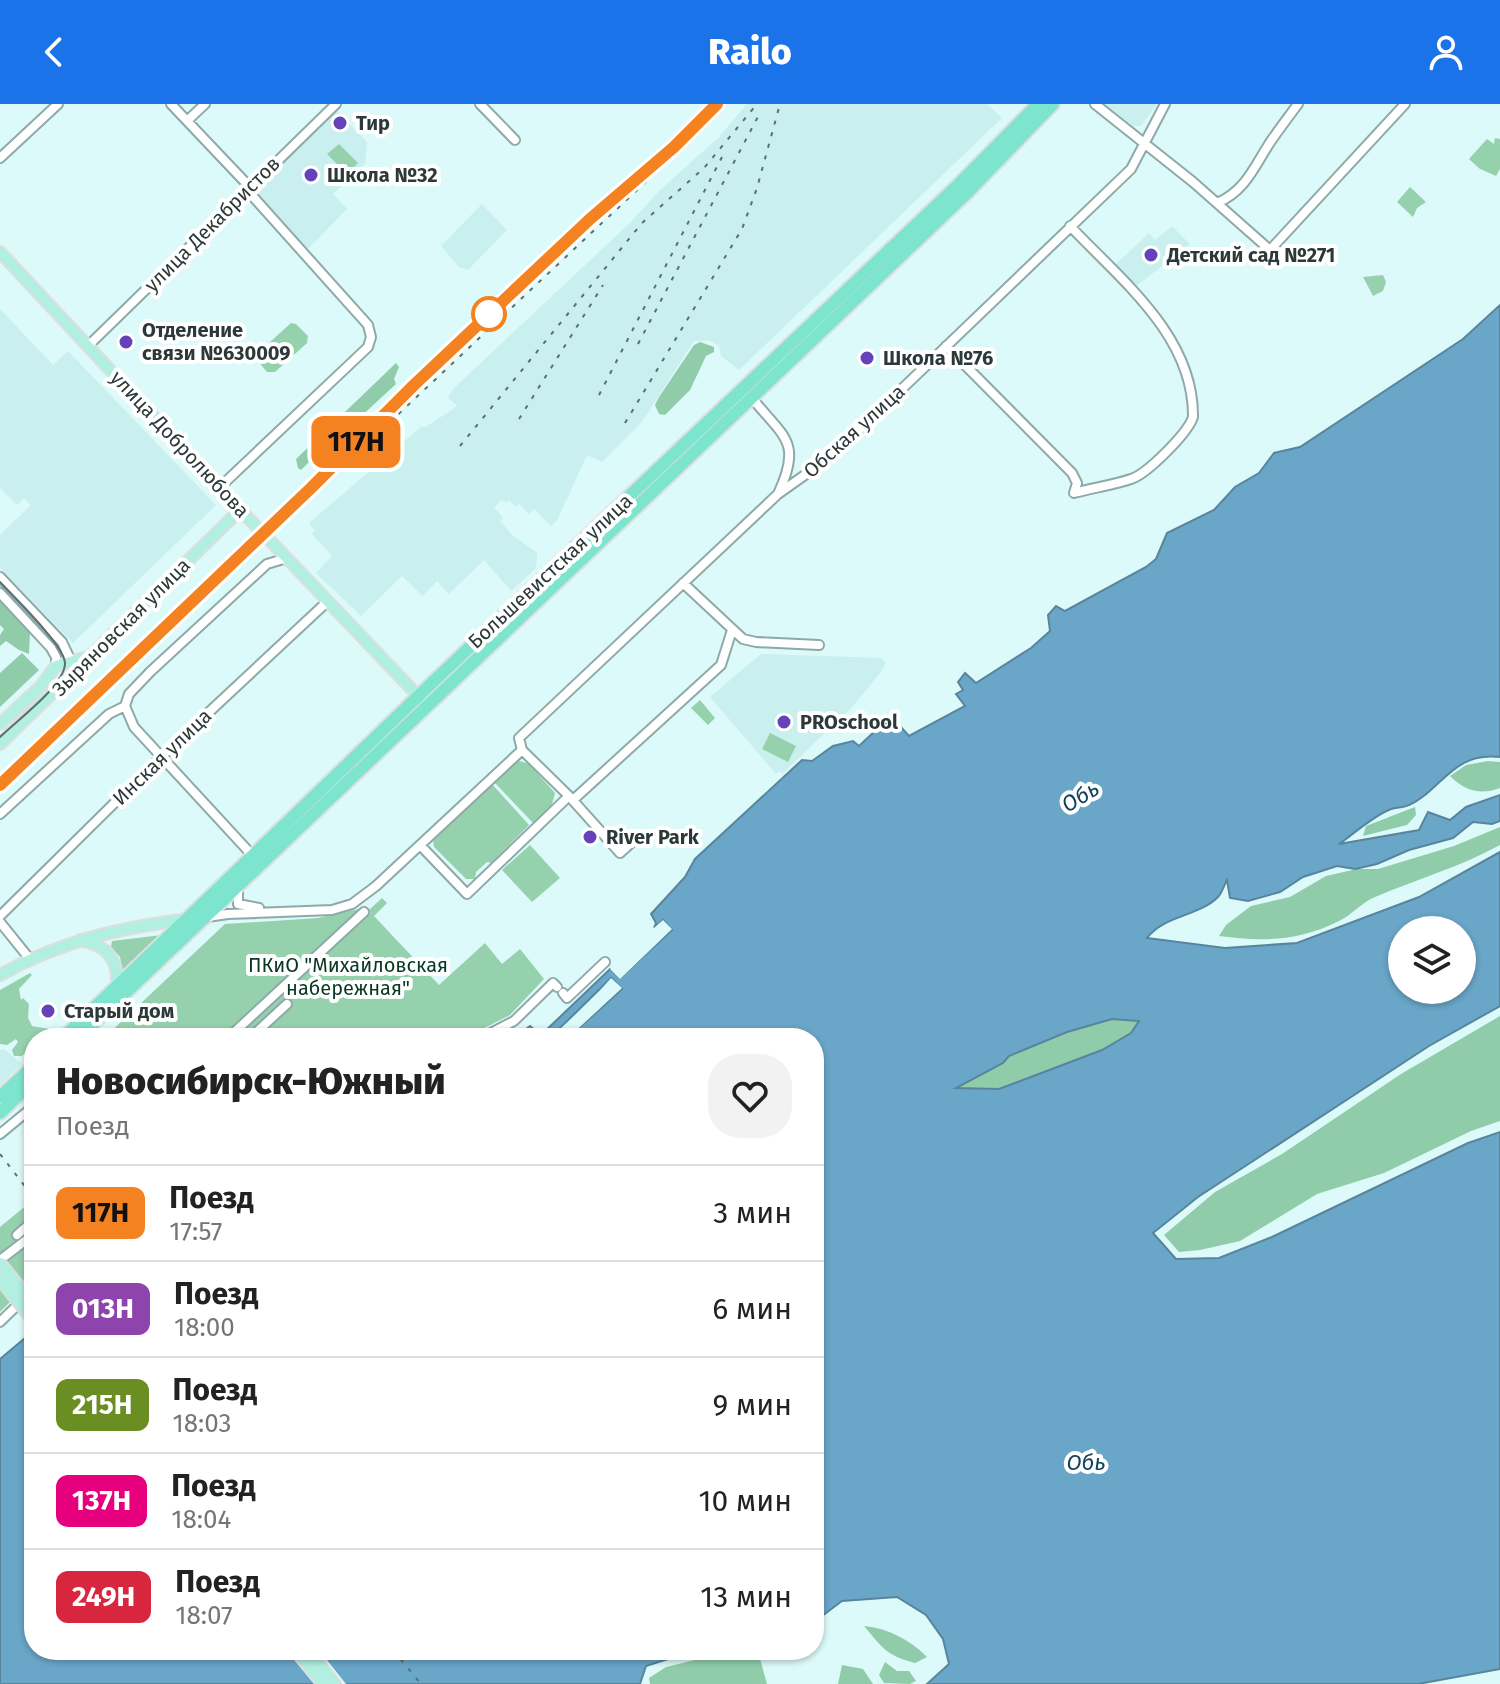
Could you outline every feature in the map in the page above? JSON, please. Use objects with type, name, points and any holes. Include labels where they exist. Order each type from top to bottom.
[{"type":"highway","name":"Большевистская улица","points":[[89,1028],[1038,104]]},
{"type":"highway","name":"Большевистская улица","points":[[74,1028],[252,855],[752,398],[967,193],[1053,104]]},
{"type":"highway","points":[[0,1097],[24,1074]]},
{"type":"highway","points":[[0,1113],[24,1090]]},
{"type":"main road","name":"улица Добролюбова","points":[[0,252],[423,701]]},
{"type":"main road","name":"Зыряновская улица","points":[[0,744],[241,509]]},
{"type":"main road","points":[[56,666],[88,657]]},
{"type":"main road","points":[[62,686],[71,661]]},
{"type":"main road","name":"Зыряновская улица","points":[[0,724],[40,687],[56,666]]},
{"type":"main road","points":[[0,975],[29,958],[78,940],[111,931],[204,918]]},
{"type":"main road","points":[[103,948],[104,938],[111,931]]},
{"type":"main road","points":[[78,940],[103,948],[116,963],[117,987]]},
{"type":"main road","points":[[0,1261],[24,1292]]},
{"type":"main road","points":[[0,1279],[24,1309]]},
{"type":"main road","points":[[304,1660],[323,1684]]},
{"type":"main road","points":[[316,1660],[335,1684]]},
{"type":"street","points":[[0,158],[58,104]]},
{"type":"street","points":[[171,104],[245,182],[247,190],[368,325],[371,337],[368,347],[220,487]]},
{"type":"street","points":[[188,120],[205,104]]},
{"type":"street","name":"улица Декабристов","points":[[88,346],[336,104]]},
{"type":"street","points":[[1095,104],[1270,250],[1405,104]]},
{"type":"street","name":"Обская улица","points":[[522,750],[519,738],[778,494],[833,455],[1131,169],[1165,104]]},
{"type":"street","points":[[1217,203],[1230,198],[1247,182],[1270,142],[1298,104]]},
{"type":"street","points":[[482,105],[515,140]]},
{"type":"street","points":[[946,346],[1072,473],[1077,483],[1074,493],[1131,479],[1158,458],[1190,426],[1193,417],[1183,358],[1159,321],[1070,226]]},
{"type":"street","points":[[752,398],[788,443],[790,466],[778,494]]},
{"type":"street","points":[[252,855],[134,727],[125,706],[129,694],[150,672],[267,564],[284,554]]},
{"type":"street","points":[[0,577],[62,642],[71,661]]},
{"type":"street","points":[[683,583],[740,637],[749,641],[819,645]]},
{"type":"street","points":[[0,593],[51,648],[56,657],[56,666]]},
{"type":"street","name":"Инская улица","points":[[0,919],[163,755],[328,601]]},
{"type":"street","points":[[420,845],[467,894],[721,665],[732,630]]},
{"type":"street","points":[[0,814],[109,714],[125,706]]},
{"type":"street","points":[[204,918],[228,914],[332,910],[352,904],[522,750],[571,798],[620,853],[632,842]]},
{"type":"street","points":[[240,883],[237,901],[241,906],[312,911]]},
{"type":"street","points":[[239,1028],[364,912]]},
{"type":"street","points":[[0,919],[29,958]]},
{"type":"street","points":[[500,1028],[514,1021],[553,983],[567,998],[605,962]]},
{"type":"street","points":[[261,1028],[287,1004]]},
{"type":"street","points":[[95,1028],[97,1021]]},
{"type":"street","points":[[0,1134],[24,1114]]},
{"type":"street","points":[[17,1235],[24,1229]]},
{"type":"street","points":[[0,1261],[24,1242]]},
{"type":"street","points":[[0,1322],[24,1299]]},
{"type":"shaded area","points":[[747,104],[987,104],[1002,118],[739,370],[721,356],[719,346],[711,341],[694,341],[642,422],[602,462],[587,455],[557,520],[551,526],[534,509],[529,514],[519,504],[516,507],[509,500],[506,503],[502,500],[494,507],[503,518],[500,521],[512,535],[537,553],[536,568],[511,591],[484,560],[449,594],[437,581],[422,596],[402,576],[361,616],[316,573],[332,556],[312,534],[315,531],[309,523],[421,427],[426,427],[457,406],[448,397],[455,387],[719,137]]},
{"type":"shaded area","points":[[1105,104],[1157,104],[1141,126],[1133,126]]},
{"type":"shaded area","name":"Школа №32","points":[[335,109],[367,142],[365,164],[333,194],[347,209],[308,249],[255,194],[258,186]]},
{"type":"shaded area","points":[[482,204],[507,230],[468,270],[459,267],[441,246]]},
{"type":"shaded area","name":"Детский сад №271","points":[[1172,226],[1190,244],[1135,287],[1114,266],[1149,233],[1155,240]]},
{"type":"shaded area","points":[[0,309],[53,365],[68,351],[216,505],[73,643],[0,568],[0,535],[31,505],[24,498],[17,505],[0,488]]},
{"type":"shaded area","name":"PROschool","points":[[761,654],[881,658],[885,662],[884,668],[854,705],[782,774],[780,771],[776,774],[710,697]]},
{"type":"shaded area","points":[[4,1049],[22,1064],[0,1085],[0,1050]]},
{"type":"green space","points":[[1495,138],[1500,139],[1500,169],[1496,176],[1480,169],[1469,159],[1487,139],[1494,144]]},
{"type":"green space","points":[[339,144],[358,163],[347,174],[327,154]]},
{"type":"green space","points":[[1410,187],[1426,202],[1417,208],[1413,217],[1397,202]]},
{"type":"green space","points":[[1383,275],[1386,282],[1383,291],[1373,296],[1363,277]]},
{"type":"green space","points":[[291,323],[308,336],[307,343],[275,372],[267,372],[257,360],[258,353]]},
{"type":"green space","points":[[700,342],[714,347],[714,352],[706,356],[690,390],[665,415],[659,414],[655,405],[659,397],[694,345]]},
{"type":"green space","points":[[396,363],[399,367],[394,379],[396,384],[343,433],[338,433],[301,470],[298,468],[296,459]]},
{"type":"green space","points":[[0,599],[30,631],[29,654],[6,641],[0,646],[0,635],[4,629],[0,625]]},
{"type":"green space","points":[[22,653],[39,670],[0,707],[0,673]]},
{"type":"green space","points":[[700,700],[715,718],[708,725],[691,708]]},
{"type":"green space","points":[[770,733],[796,746],[788,762],[762,749]]},
{"type":"green space","points":[[517,760],[529,764],[555,793],[551,808],[534,824],[494,782]]},
{"type":"green space","points":[[1500,762],[1500,788],[1473,790],[1450,776],[1466,765]]},
{"type":"green space","points":[[492,784],[529,825],[491,863],[487,862],[476,872],[475,879],[466,879],[434,847],[433,841]]},
{"type":"green space","points":[[1415,807],[1416,815],[1407,825],[1363,836],[1366,826]]},
{"type":"green space","points":[[1500,827],[1500,845],[1370,899],[1324,928],[1280,938],[1219,936],[1226,925],[1251,906],[1290,897],[1326,876],[1357,869],[1378,869],[1454,846]]},
{"type":"green space","points":[[530,845],[560,878],[532,902],[502,870]]},
{"type":"green space","name":"ПКиО \"Михайловская набережная\"","points":[[382,898],[387,903],[374,916],[439,985],[485,943],[502,964],[520,949],[544,979],[510,1015],[485,1028],[115,1028],[225,924],[318,918],[363,908],[371,914],[369,910]]},
{"type":"green space","points":[[162,935],[123,973],[120,957],[111,947],[112,941]]},
{"type":"green space","points":[[30,973],[32,975],[19,989],[21,1000],[23,998],[29,1004],[28,1018],[32,1026],[43,1028],[24,1028],[22,1056],[14,1056],[12,1050],[18,1042],[16,1039],[7,1045],[0,1044],[0,990]]},
{"type":"green space","points":[[1500,1016],[1500,1121],[1471,1131],[1384,1173],[1317,1194],[1240,1241],[1179,1252],[1164,1235],[1215,1192],[1282,1154],[1401,1074]]},
{"type":"green space","points":[[1112,1019],[1140,1021],[1131,1033],[1102,1050],[999,1089],[954,1089],[1003,1063],[1009,1056],[1067,1032]]},
{"type":"green space","points":[[24,1207],[24,1288],[0,1312],[0,1227]]},
{"type":"green space","points":[[864,1626],[898,1636],[927,1657],[915,1663],[897,1657]]},
{"type":"green space","points":[[695,1660],[760,1660],[767,1684],[650,1684],[649,1678],[666,1667]]},
{"type":"green space","points":[[885,1662],[897,1671],[909,1671],[916,1681],[910,1684],[884,1683],[879,1675]]},
{"type":"green space","points":[[842,1665],[863,1669],[873,1684],[838,1684]]},
{"type":"water","name":"Обь","points":[[1500,305],[1500,757],[1484,757],[1459,766],[1420,798],[1407,806],[1384,812],[1339,844],[1419,830],[1428,812],[1450,820],[1466,807],[1500,795],[1500,821],[1492,824],[1473,822],[1453,838],[1409,850],[1377,864],[1355,869],[1337,866],[1303,877],[1280,892],[1248,901],[1230,898],[1227,880],[1210,904],[1162,925],[1147,938],[1225,948],[1297,943],[1419,897],[1500,852],[1500,1006],[1429,1046],[1198,1197],[1153,1233],[1176,1259],[1219,1258],[1272,1237],[1468,1143],[1500,1132],[1500,1669],[1418,1684],[927,1684],[949,1664],[943,1639],[926,1615],[897,1597],[842,1601],[824,1614],[824,1028],[579,1028],[622,989],[611,978],[560,1028],[548,1028],[610,969],[620,978],[672,930],[663,920],[654,928],[656,923],[651,914],[685,877],[695,859],[802,760],[812,761],[833,746],[853,741],[859,746],[891,716],[909,736],[965,706],[956,694],[963,690],[958,682],[965,673],[976,683],[1031,648],[1050,631],[1048,615],[1056,606],[1065,611],[1146,567],[1156,559],[1167,533],[1214,510],[1235,487],[1259,473],[1274,453],[1300,447],[1463,339]],"holes":[[[1112,1019],[1139,1021],[1131,1033],[1102,1050],[999,1089],[956,1088],[1003,1063],[1009,1056],[1067,1032]]]},
{"type":"water","points":[[24,1339],[24,1660],[665,1660],[646,1666],[640,1684],[0,1684],[0,1359]]},
{"type":"pier","points":[[663,920],[672,929],[620,979],[610,969],[613,966],[620,973],[667,929],[663,926],[656,932],[651,930],[651,925],[654,928]]},
{"type":"pier","points":[[611,978],[622,988],[579,1028],[574,1028],[616,988],[612,984],[568,1028],[561,1028]]},
{"type":"pier","points":[[294,1660],[327,1660],[346,1684],[314,1684]]},
{"type":"tram line","points":[[0,582],[48,634],[65,664],[63,673],[48,693],[0,737]]},
{"type":"railway","points":[[276,529],[701,130],[724,104]]},
{"type":"railway","points":[[460,446],[642,223],[704,168],[757,104]]},
{"type":"railway","points":[[625,423],[742,229],[757,188],[780,104]]},
{"type":"railway","points":[[638,344],[761,111]]},
{"type":"railway","points":[[599,395],[722,157]]},
{"type":"railway","points":[[519,419],[603,285]]},
{"type":"railway","points":[[0,790],[261,543]]},
{"type":"railway","points":[[0,1154],[24,1185]]},
{"type":"railway","points":[[401,1660],[421,1684]]},
{"type":"train","name":"117Н","points":[[0,785],[311,488],[414,385],[590,219],[697,126],[717,104]]},
{"type":"place","name":"Тир","points":[[340,123]]},
{"type":"place","name":"Школа №32","points":[[311,175]]},
{"type":"place","name":"Детский сад №271","points":[[1151,255]]},
{"type":"place","name":"Отделение связи №630009","points":[[126,342]]},
{"type":"place","name":"Школа №76","points":[[867,358]]},
{"type":"place","name":"PROschool","points":[[784,722]]},
{"type":"place","name":"River Park","points":[[590,837]]},
{"type":"place","name":"Старый дом","points":[[48,1011]]}]
